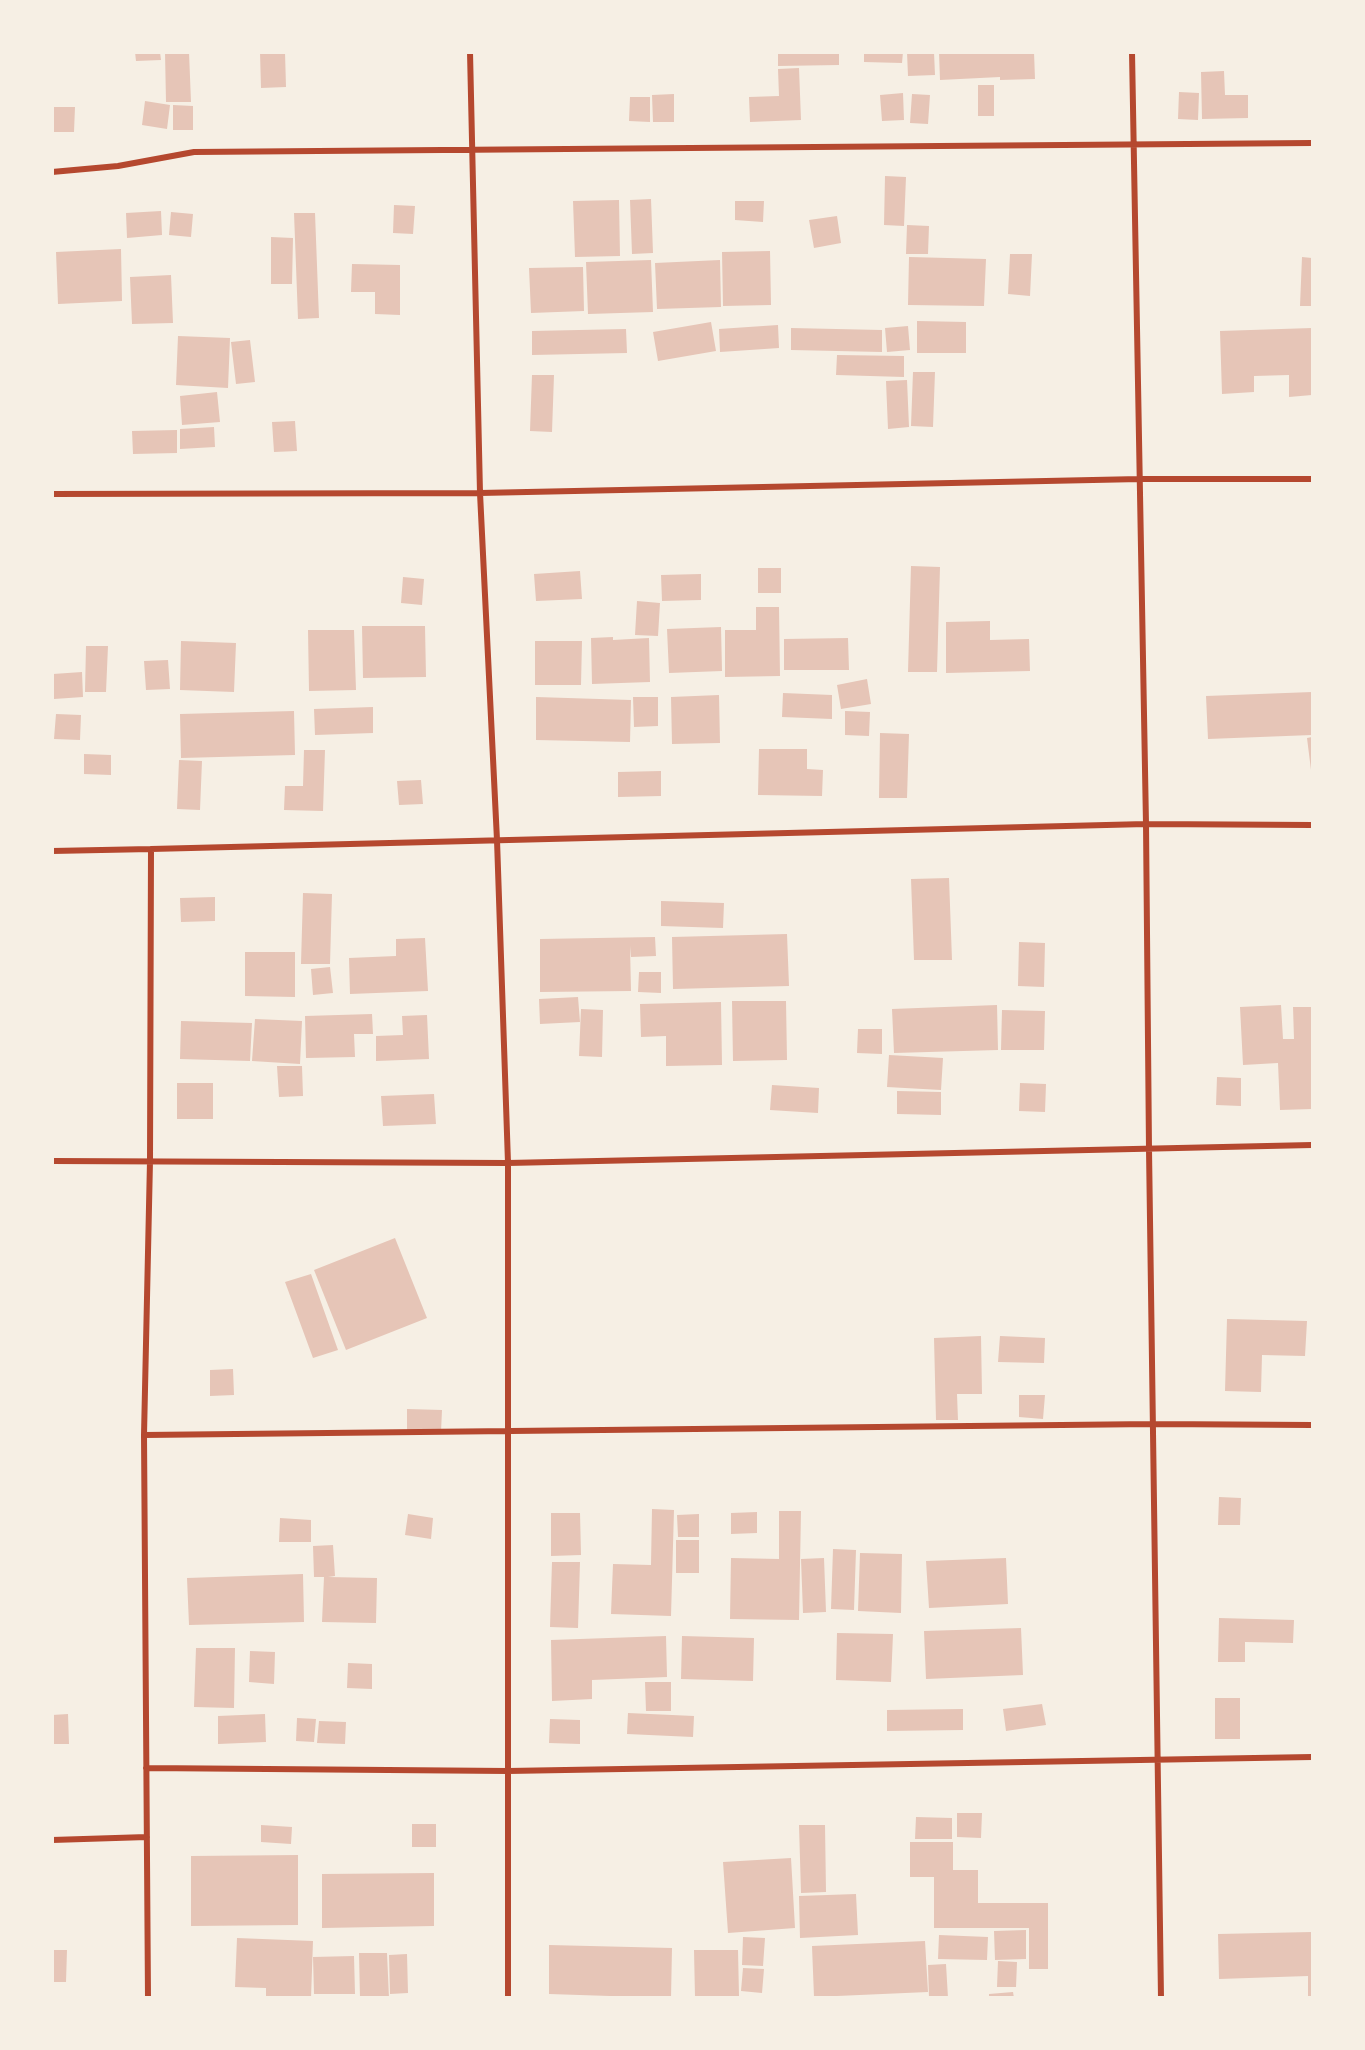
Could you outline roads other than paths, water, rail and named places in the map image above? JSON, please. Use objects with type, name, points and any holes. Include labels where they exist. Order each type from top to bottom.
[{"type":"street","points":[[471,52],[480,493],[497,840],[508,1163],[508,1998]]},
{"type":"street","points":[[1132,52],[1146,824],[1161,1998]]},
{"type":"street","points":[[52,172],[117,166],[194,152],[1312,142]]},
{"type":"street","points":[[52,494],[480,493],[1140,479],[1312,479]]},
{"type":"street","points":[[52,852],[1146,824],[1312,825]]},
{"type":"street","points":[[148,1998],[144,1435],[150,1161],[151,849]]},
{"type":"street","points":[[52,1161],[508,1163],[1312,1145]]},
{"type":"street","points":[[144,1435],[1153,1424],[1312,1425]]},
{"type":"street","points":[[146,1768],[508,1771],[1312,1757]]},
{"type":"street","points":[[52,1840],[147,1837]]}]
